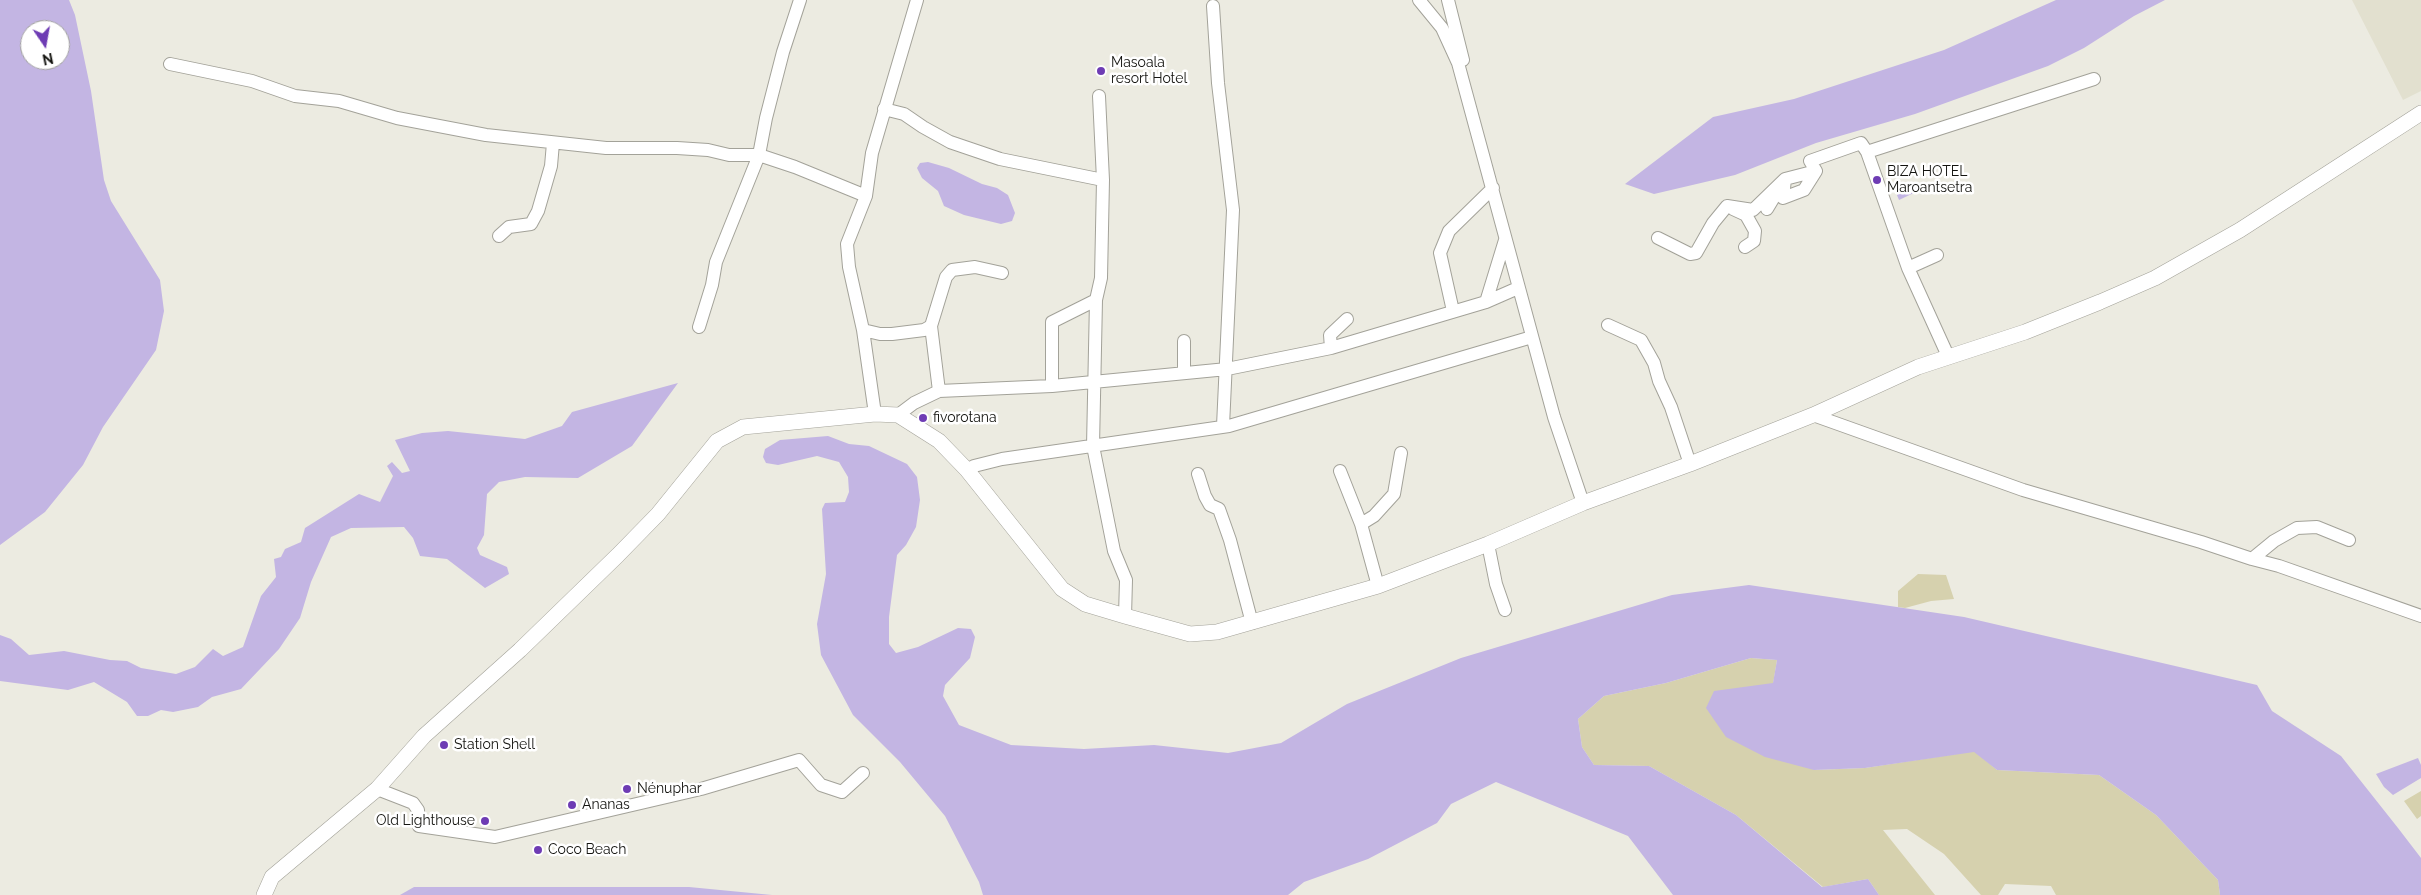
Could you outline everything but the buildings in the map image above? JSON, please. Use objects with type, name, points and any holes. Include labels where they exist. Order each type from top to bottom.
[{"type":"main road","points":[[264,895],[272,877],[377,790],[424,736],[520,650],[618,555],[658,514],[717,441],[743,427],[876,414],[898,415],[939,441],[966,470],[1062,589],[1085,604],[1125,616],[1190,634],[1217,632],[1378,586],[1488,544],[1583,503],[1690,464],[1813,415],[1948,356],[2025,332],[2155,278],[2240,230],[2421,113]]},
{"type":"street","points":[[700,327],[712,285],[716,262],[759,155],[766,118],[783,52],[800,0]]},
{"type":"street","points":[[876,414],[863,330],[849,267],[847,244],[866,196],[872,153],[917,0]]},
{"type":"street","points":[[1419,0],[1442,28],[1458,63],[1554,417],[1583,503]]},
{"type":"street","points":[[1448,0],[1464,62],[1468,104]]},
{"type":"street","points":[[1212,6],[1218,83],[1233,210],[1223,426]]},
{"type":"street","points":[[170,64],[252,81],[295,96],[339,101],[397,118],[486,134],[606,148],[700,150],[729,155],[759,155],[795,167],[866,196]]},
{"type":"street","points":[[1867,152],[2094,79]]},
{"type":"street","points":[[1099,96],[1102,180],[1101,278],[1096,300],[1096,381],[1093,446],[1114,552],[1126,580],[1125,616]]},
{"type":"street","points":[[884,109],[904,114],[950,142],[1000,159],[1102,180]]},
{"type":"street","points":[[499,236],[509,227],[531,224],[538,211],[551,166],[553,143]]},
{"type":"street","points":[[1816,171],[1810,162],[1861,143],[1867,152],[1908,268],[1948,356]]},
{"type":"street","points":[[1786,179],[1783,198],[1804,190],[1816,171]]},
{"type":"street","points":[[1727,206],[1753,210],[1786,179],[1816,171]]},
{"type":"street","points":[[1767,209],[1786,179]]},
{"type":"street","points":[[1452,310],[1440,253],[1449,231],[1493,188]]},
{"type":"street","points":[[1658,238],[1690,254],[1696,253],[1713,223],[1727,206]]},
{"type":"street","points":[[1727,206],[1746,215],[1755,231],[1754,241],[1746,247]]},
{"type":"street","points":[[1486,302],[1505,240]]},
{"type":"street","points":[[1908,268],[1937,255]]},
{"type":"street","points":[[939,391],[931,326],[946,277],[952,270],[968,270],[976,267],[1002,273]]},
{"type":"street","points":[[898,415],[914,402],[939,391],[1052,386],[1227,369],[1331,348],[1452,310],[1486,302],[1518,288]]},
{"type":"street","points":[[1052,386],[1052,322],[1096,300]]},
{"type":"street","points":[[1331,348],[1330,335],[1347,319]]},
{"type":"street","points":[[1608,325],[1641,340],[1654,363],[1659,381],[1672,407],[1690,464]]},
{"type":"street","points":[[863,330],[892,334],[924,330],[931,326]]},
{"type":"street","points":[[966,470],[1002,459],[1223,426],[1532,337]]},
{"type":"street","points":[[1184,340],[1184,373]]},
{"type":"street","points":[[1813,415],[2023,490],[2201,542],[2252,560],[2279,566],[2421,616]]},
{"type":"street","points":[[1361,524],[1374,516],[1394,494],[1400,453]]},
{"type":"street","points":[[1340,471],[1361,524],[1378,586]]},
{"type":"street","points":[[1198,474],[1204,496],[1210,505],[1219,509],[1230,540],[1252,623]]},
{"type":"street","points":[[2252,560],[2274,541],[2297,528],[2317,527],[2349,540]]},
{"type":"street","points":[[1488,544],[1496,584],[1505,610]]},
{"type":"street","points":[[377,790],[413,803],[418,810],[419,826],[495,837],[701,789],[799,760],[821,785],[842,792],[863,774]]},
{"type":"shaded area","points":[[0,0],[69,0],[75,15],[91,91],[104,180],[111,201],[160,280],[164,311],[156,350],[103,427],[83,465],[45,512],[0,545]]},
{"type":"shaded area","points":[[2056,0],[2165,0],[2134,16],[2084,48],[2048,66],[1915,114],[1816,143],[1735,175],[1654,194],[1625,184],[1713,117],[1794,99],[1944,50]]},
{"type":"shaded area","points":[[2352,0],[2421,0],[2421,91],[2403,100]]},
{"type":"shaded area","points":[[928,162],[949,168],[982,184],[997,188],[1008,195],[1015,213],[1012,221],[1001,224],[964,215],[944,206],[938,191],[922,178],[917,168],[920,163]]},
{"type":"shaded area","points":[[1907,183],[1918,187],[1920,190],[1899,200],[1897,195]]},
{"type":"shaded area","points":[[678,383],[632,446],[578,478],[525,477],[499,482],[487,494],[484,535],[477,548],[480,555],[507,567],[509,574],[485,588],[447,559],[420,556],[413,538],[404,527],[351,528],[331,537],[311,582],[300,618],[279,649],[241,689],[212,697],[198,707],[173,712],[161,710],[148,716],[137,716],[127,702],[94,682],[68,690],[0,681],[0,635],[11,639],[29,655],[64,651],[110,660],[127,661],[141,668],[176,674],[195,667],[213,649],[223,656],[243,647],[261,596],[276,577],[274,559],[281,557],[285,549],[301,542],[305,528],[359,494],[380,502],[393,476],[387,466],[392,462],[402,473],[410,471],[395,440],[422,433],[448,431],[525,439],[562,426],[572,412]]},
{"type":"shaded area","points":[[828,436],[849,444],[869,446],[907,464],[917,477],[920,500],[916,527],[906,545],[897,555],[889,617],[889,644],[896,653],[918,647],[958,628],[971,629],[975,637],[970,658],[945,685],[943,696],[959,725],[1011,745],[1084,749],[1154,745],[1228,753],[1281,743],[1347,704],[1461,658],[1672,595],[1749,585],[1964,617],[2257,685],[2272,711],[2341,756],[2398,828],[2421,858],[2421,895],[2220,895],[2218,880],[2156,815],[2099,775],[1997,770],[1974,752],[1865,768],[1814,770],[1765,757],[1726,737],[1706,708],[1714,691],[1773,683],[1777,660],[1751,658],[1666,683],[1604,696],[1578,719],[1582,747],[1594,765],[1649,766],[1736,815],[1822,887],[1868,879],[1879,895],[1673,895],[1628,836],[1496,782],[1451,804],[1437,823],[1368,859],[1304,882],[1288,895],[983,895],[979,882],[945,816],[900,762],[853,715],[821,655],[817,624],[826,574],[822,509],[825,503],[845,502],[849,492],[848,477],[839,462],[817,456],[778,465],[766,463],[763,457],[765,449],[780,440]]},
{"type":"shaded area","points":[[1918,574],[1946,575],[1954,599],[1931,601],[1905,608],[1898,607],[1898,591]]},
{"type":"shaded area","points":[[1751,658],[1777,660],[1773,684],[1814,770],[1865,768],[1975,751],[1997,770],[2099,775],[2156,815],[2218,880],[2220,895],[2056,895],[2051,886],[2005,884],[1998,895],[1981,895],[1944,854],[1907,829],[1883,830],[1935,895],[1879,895],[1868,879],[1823,887],[1736,815],[1649,766],[1594,765],[1582,747],[1578,719],[1604,696],[1666,683]]},
{"type":"shaded area","points":[[2418,758],[2421,765],[2421,778],[2393,795],[2384,787],[2376,774]]},
{"type":"shaded area","points":[[2421,791],[2421,816],[2417,819],[2404,801]]},
{"type":"shaded area","points":[[414,887],[689,887],[772,895],[400,895]]},
{"type":"place","name":"Masoala resort Hotel","points":[[1101,71]]},
{"type":"place","name":"BIZA HOTEL Maroantsetra","points":[[1877,180]]},
{"type":"place","name":"fivorotana","points":[[923,418]]},
{"type":"place","name":"Station Shell","points":[[444,745]]},
{"type":"place","name":"Nénuphar","points":[[627,789]]},
{"type":"place","name":"Ananas","points":[[572,805]]},
{"type":"place","name":"Old Lighthouse","points":[[485,821]]},
{"type":"place","name":"Coco Beach","points":[[538,850]]}]
